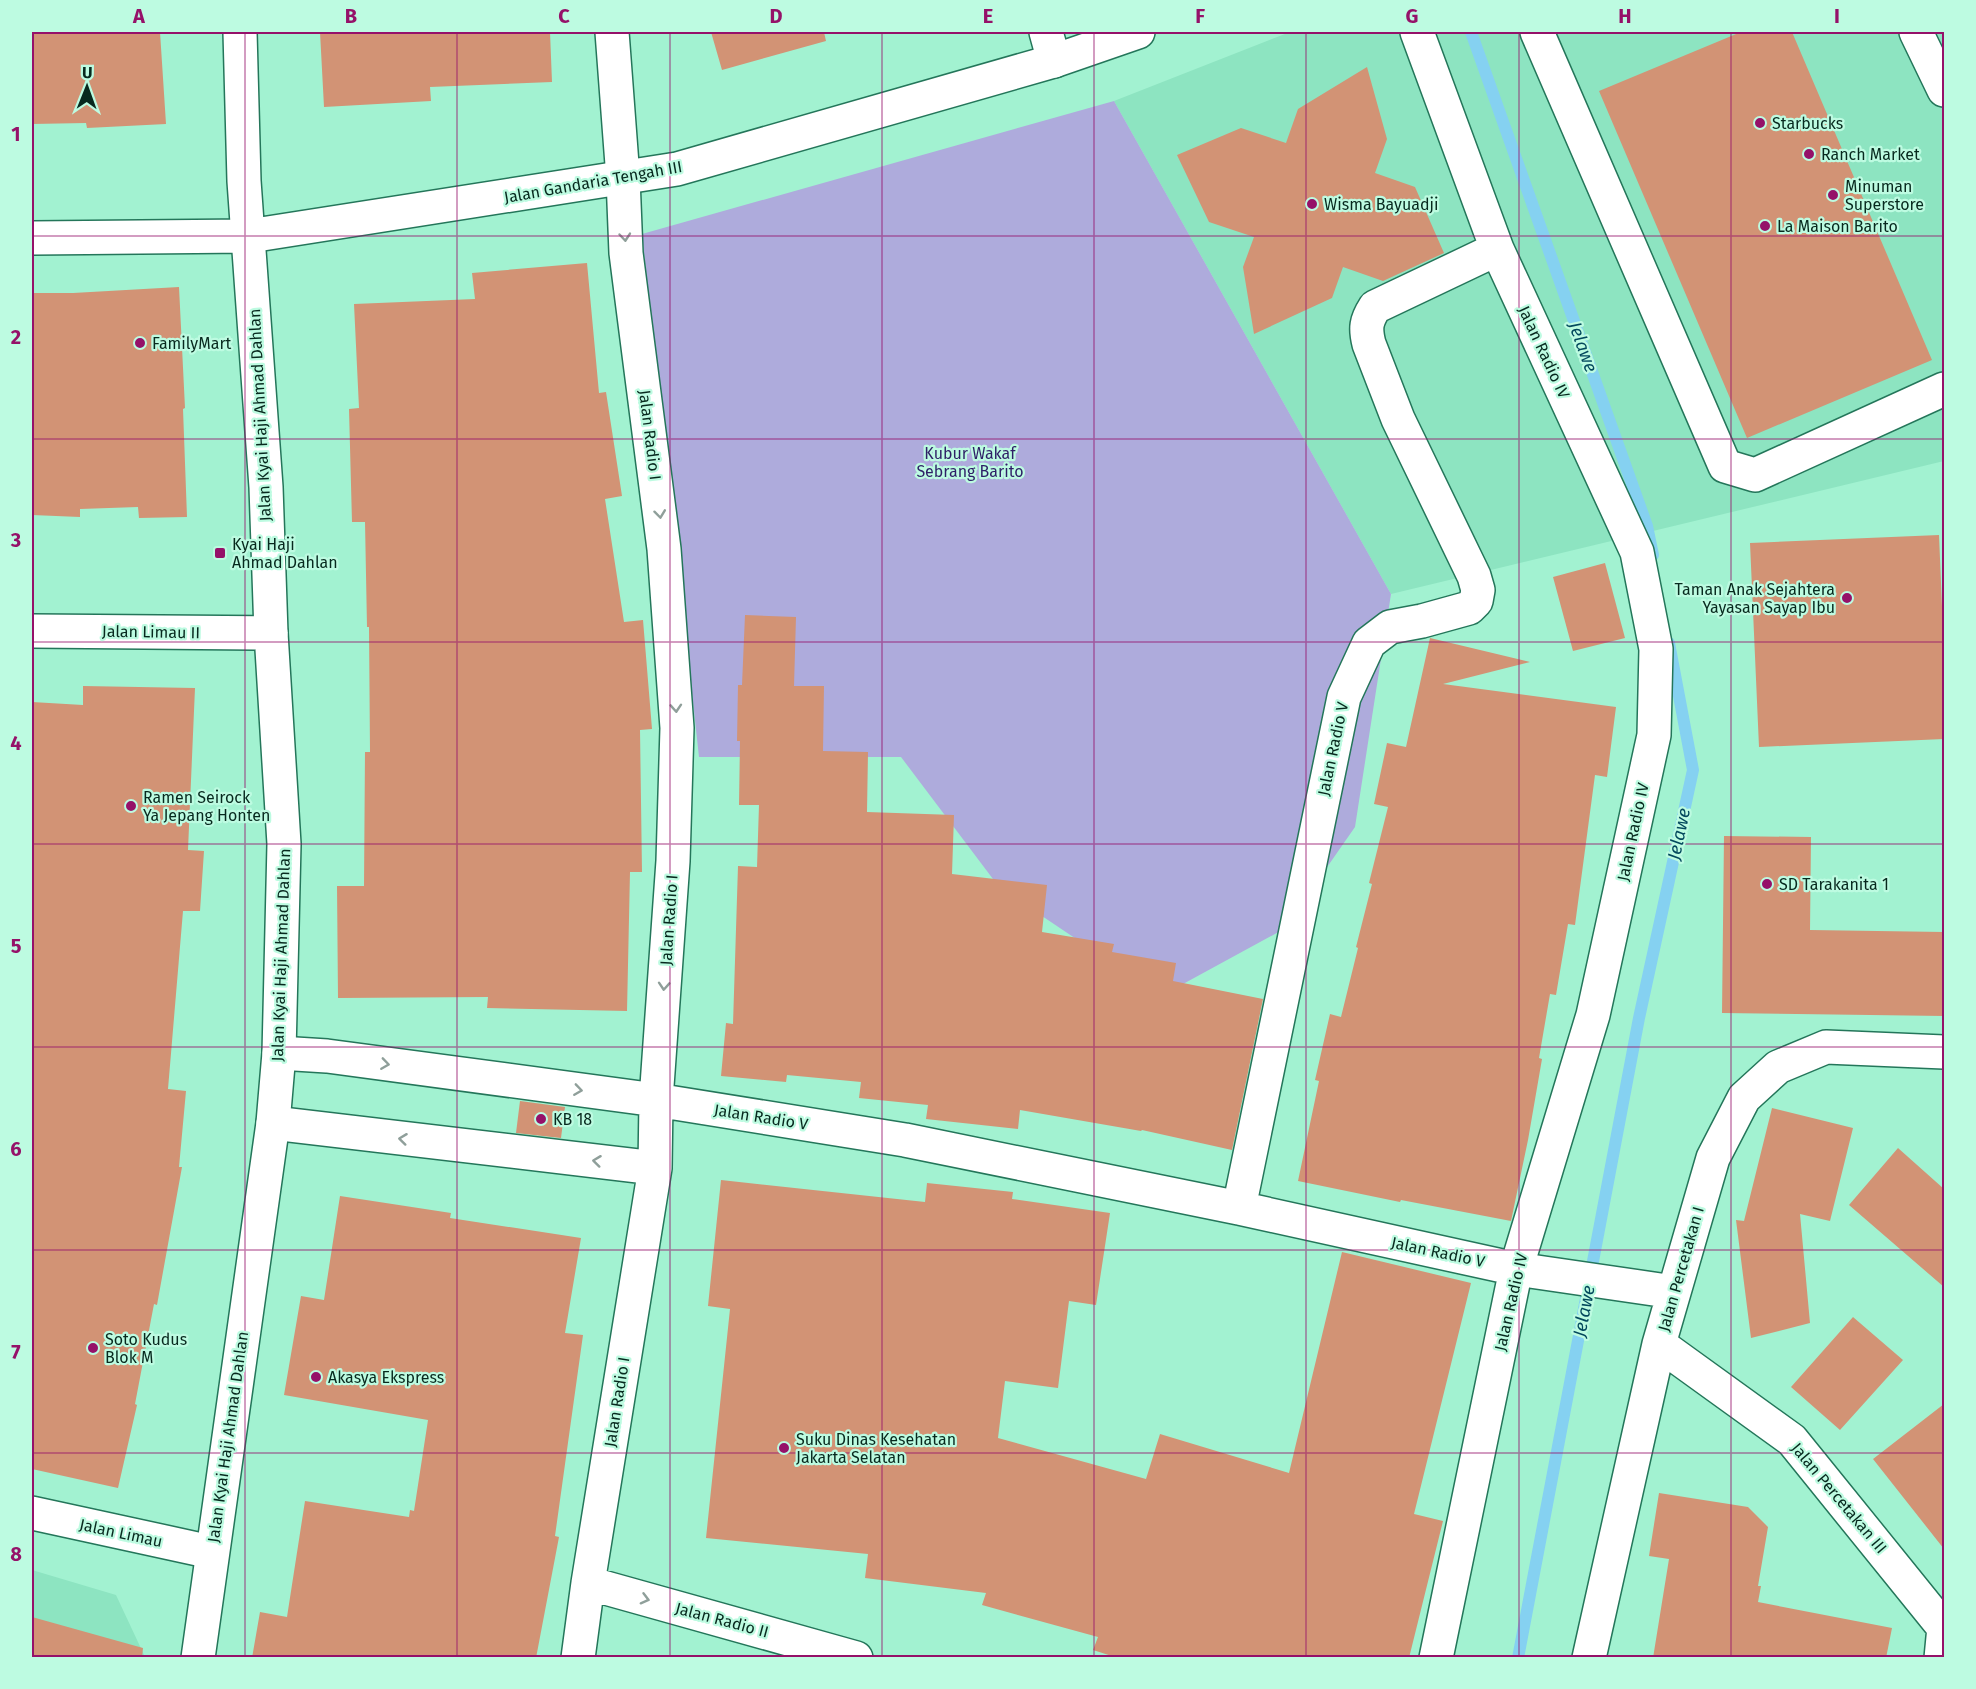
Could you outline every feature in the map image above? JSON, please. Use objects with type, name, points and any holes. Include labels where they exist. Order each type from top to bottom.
[{"type":"street","name":"Jalan Kyai Haji Ahmad Dahlan","points":[[198,1658],[273,1123],[279,1053],[284,844],[271,633],[266,487],[244,181],[240,32]]},
{"type":"street","name":"Jalan Radio I","points":[[578,1658],[655,1168],[656,1100],[673,861],[677,728],[664,549],[626,253],[612,32]]},
{"type":"street","name":"Jalan Gandaria Tengah III","points":[[32,238],[249,237],[677,169],[1050,46],[1138,32]]},
{"type":"street","name":"Jalan Radio IV","points":[[1417,32],[1497,249],[1636,552],[1656,649],[1654,735],[1593,1015],[1436,1658]]},
{"type":"street","points":[[1538,32],[1725,466],[1755,475],[1944,389]]},
{"type":"street","points":[[1916,32],[1944,90]]},
{"type":"street","name":"Jalan Radio V","points":[[1239,1208],[1344,697],[1369,643],[1389,627],[1469,608],[1476,601],[1478,590],[1474,576],[1398,419],[1368,344],[1365,331],[1366,320],[1375,307],[1497,249]]},
{"type":"street","name":"Jalan Limau II","points":[[32,631],[271,633]]},
{"type":"street","name":"Jalan Percetakan I","points":[[1589,1658],[1659,1344],[1713,1158],[1744,1098],[1778,1067],[1826,1047],[1944,1052]]},
{"type":"street","name":"Jalan Radio V","points":[[279,1053],[327,1056],[656,1100],[905,1140],[1239,1208],[1531,1271],[1674,1292]]},
{"type":"street","points":[[273,1123],[655,1168]]},
{"type":"street","name":"Jalan Percetakan III","points":[[1659,1344],[1792,1440],[1944,1628]]},
{"type":"street","name":"Jalan Limau","points":[[32,1513],[212,1552]]},
{"type":"street","name":"Jalan Radio II","points":[[588,1583],[856,1658]]},
{"type":"street","points":[[1941,1658],[1944,1628]]},
{"type":"shaded area","points":[[1290,32],[1944,32],[1944,461],[1391,594],[1114,101]]},
{"type":"shaded area","points":[[32,1570],[116,1595],[145,1657],[32,1657]]},
{"type":"green space","name":"Kubur Wakaf Sebrang Barito","points":[[1114,101],[1391,594],[1355,827],[1284,929],[1161,996],[999,887],[901,757],[699,757],[642,234]]},
{"type":"building","points":[[32,32],[160,32],[166,124],[87,128],[86,123],[32,124]]},
{"type":"building","points":[[320,32],[550,32],[552,82],[430,87],[431,101],[324,107]]},
{"type":"building","points":[[711,32],[824,32],[826,41],[722,70]]},
{"type":"building","name":"La Maison Barito","points":[[1741,32],[1792,32],[1932,360],[1747,438],[1599,91]]},
{"type":"building","name":"Wisma Bayuadji","points":[[1367,67],[1387,139],[1375,173],[1415,187],[1444,253],[1383,281],[1343,267],[1332,298],[1254,334],[1243,267],[1254,237],[1209,222],[1177,155],[1241,128],[1286,143],[1298,109]]},
{"type":"building","points":[[587,263],[599,393],[606,392],[622,496],[605,499],[624,622],[643,620],[652,729],[640,730],[642,872],[630,872],[627,1011],[487,1008],[488,997],[338,998],[337,886],[364,886],[365,752],[370,752],[365,522],[352,522],[349,409],[359,408],[354,304],[475,299],[472,273]]},
{"type":"building","points":[[179,287],[187,517],[139,518],[138,507],[80,509],[80,517],[32,515],[32,293]]},
{"type":"building","name":"Taman Anak Sejahtera Yayasan Sayap Ibu","points":[[1939,535],[1944,654],[1944,739],[1759,747],[1750,543]]},
{"type":"building","points":[[1605,563],[1625,638],[1573,651],[1553,577]]},
{"type":"building","points":[[745,615],[796,617],[794,686],[824,686],[823,751],[868,752],[867,812],[954,815],[952,874],[1047,885],[1042,932],[1114,944],[1112,952],[1176,963],[1173,981],[1263,999],[1232,1150],[1142,1130],[1020,1110],[1018,1129],[926,1119],[928,1105],[859,1098],[861,1082],[787,1075],[786,1082],[721,1076],[726,1023],[733,1024],[738,866],[757,867],[759,805],[739,805],[738,685],[742,685]]},
{"type":"building","points":[[1430,638],[1530,662],[1443,684],[1616,707],[1607,777],[1595,775],[1575,925],[1568,924],[1556,995],[1550,994],[1539,1058],[1542,1059],[1511,1221],[1401,1200],[1400,1202],[1298,1181],[1319,1081],[1315,1080],[1330,1014],[1341,1017],[1372,884],[1369,883],[1388,807],[1374,804],[1387,743],[1406,747]]},
{"type":"building","points":[[83,686],[195,688],[188,850],[204,851],[200,911],[183,911],[168,1089],[186,1091],[179,1167],[182,1167],[157,1305],[154,1304],[135,1404],[137,1405],[118,1488],[32,1469],[32,702],[83,705]]},
{"type":"building","name":"SD Tarakanita 1","points":[[1724,836],[1811,837],[1810,930],[1944,932],[1944,1016],[1722,1013]]},
{"type":"building","name":"KB 18","points":[[520,1101],[565,1107],[561,1138],[516,1133]]},
{"type":"building","points":[[1772,1108],[1853,1128],[1830,1221],[1800,1214],[1810,1323],[1751,1338],[1736,1220],[1744,1221]]},
{"type":"building","points":[[1898,1148],[1944,1189],[1944,1287],[1849,1205]]},
{"type":"building","points":[[721,1180],[925,1202],[927,1183],[1013,1192],[1012,1199],[1110,1213],[1096,1305],[1069,1301],[1058,1388],[1005,1381],[998,1438],[1146,1479],[1160,1434],[1289,1473],[1342,1252],[1471,1283],[1414,1514],[1443,1521],[1409,1658],[1118,1658],[1093,1650],[1098,1637],[982,1605],[986,1593],[865,1578],[868,1554],[706,1538],[730,1309],[708,1306]]},
{"type":"building","points":[[340,1196],[451,1213],[450,1218],[581,1238],[565,1333],[583,1335],[555,1536],[559,1537],[536,1658],[252,1658],[260,1612],[287,1617],[305,1501],[409,1517],[410,1510],[414,1511],[428,1420],[284,1395],[301,1296],[324,1300]]},
{"type":"building","points":[[1853,1317],[1903,1360],[1840,1430],[1791,1387]]},
{"type":"building","points":[[1944,1404],[1944,1549],[1873,1459]]},
{"type":"building","points":[[1659,1493],[1748,1507],[1768,1527],[1758,1586],[1761,1586],[1758,1602],[1892,1628],[1886,1658],[1653,1658],[1669,1559],[1649,1556]]},
{"type":"building","points":[[32,1617],[143,1648],[142,1658],[32,1658]]},
{"type":"waterway","name":"Jelawe","points":[[1471,32],[1647,526],[1653,555]]},
{"type":"waterway","name":"Jelawe","points":[[1518,1658],[1639,1018],[1693,770],[1669,643]]},
{"type":"place","name":"Starbucks","points":[[1760,123]]},
{"type":"place","name":"Ranch Market","points":[[1809,154]]},
{"type":"place","name":"Minuman Superstore","points":[[1833,195]]},
{"type":"place","name":"Wisma Bayuadji","points":[[1312,204]]},
{"type":"place","name":"La Maison Barito","points":[[1765,226]]},
{"type":"place","name":"FamilyMart","points":[[140,343]]},
{"type":"place","name":"Kyai Haji Ahmad Dahlan","points":[[220,553]]},
{"type":"place","name":"Taman Anak Sejahtera Yayasan Sayap Ibu","points":[[1847,598]]},
{"type":"place","name":"Ramen Seirock Ya Jepang Honten","points":[[131,806]]},
{"type":"place","name":"SD Tarakanita 1","points":[[1767,884]]},
{"type":"place","name":"KB 18","points":[[541,1119]]},
{"type":"place","name":"Soto Kudus Blok M","points":[[93,1348]]},
{"type":"place","name":"Akasya Ekspress","points":[[316,1377]]},
{"type":"place","name":"Suku Dinas Kesehatan Jakarta Selatan","points":[[784,1448]]}]
